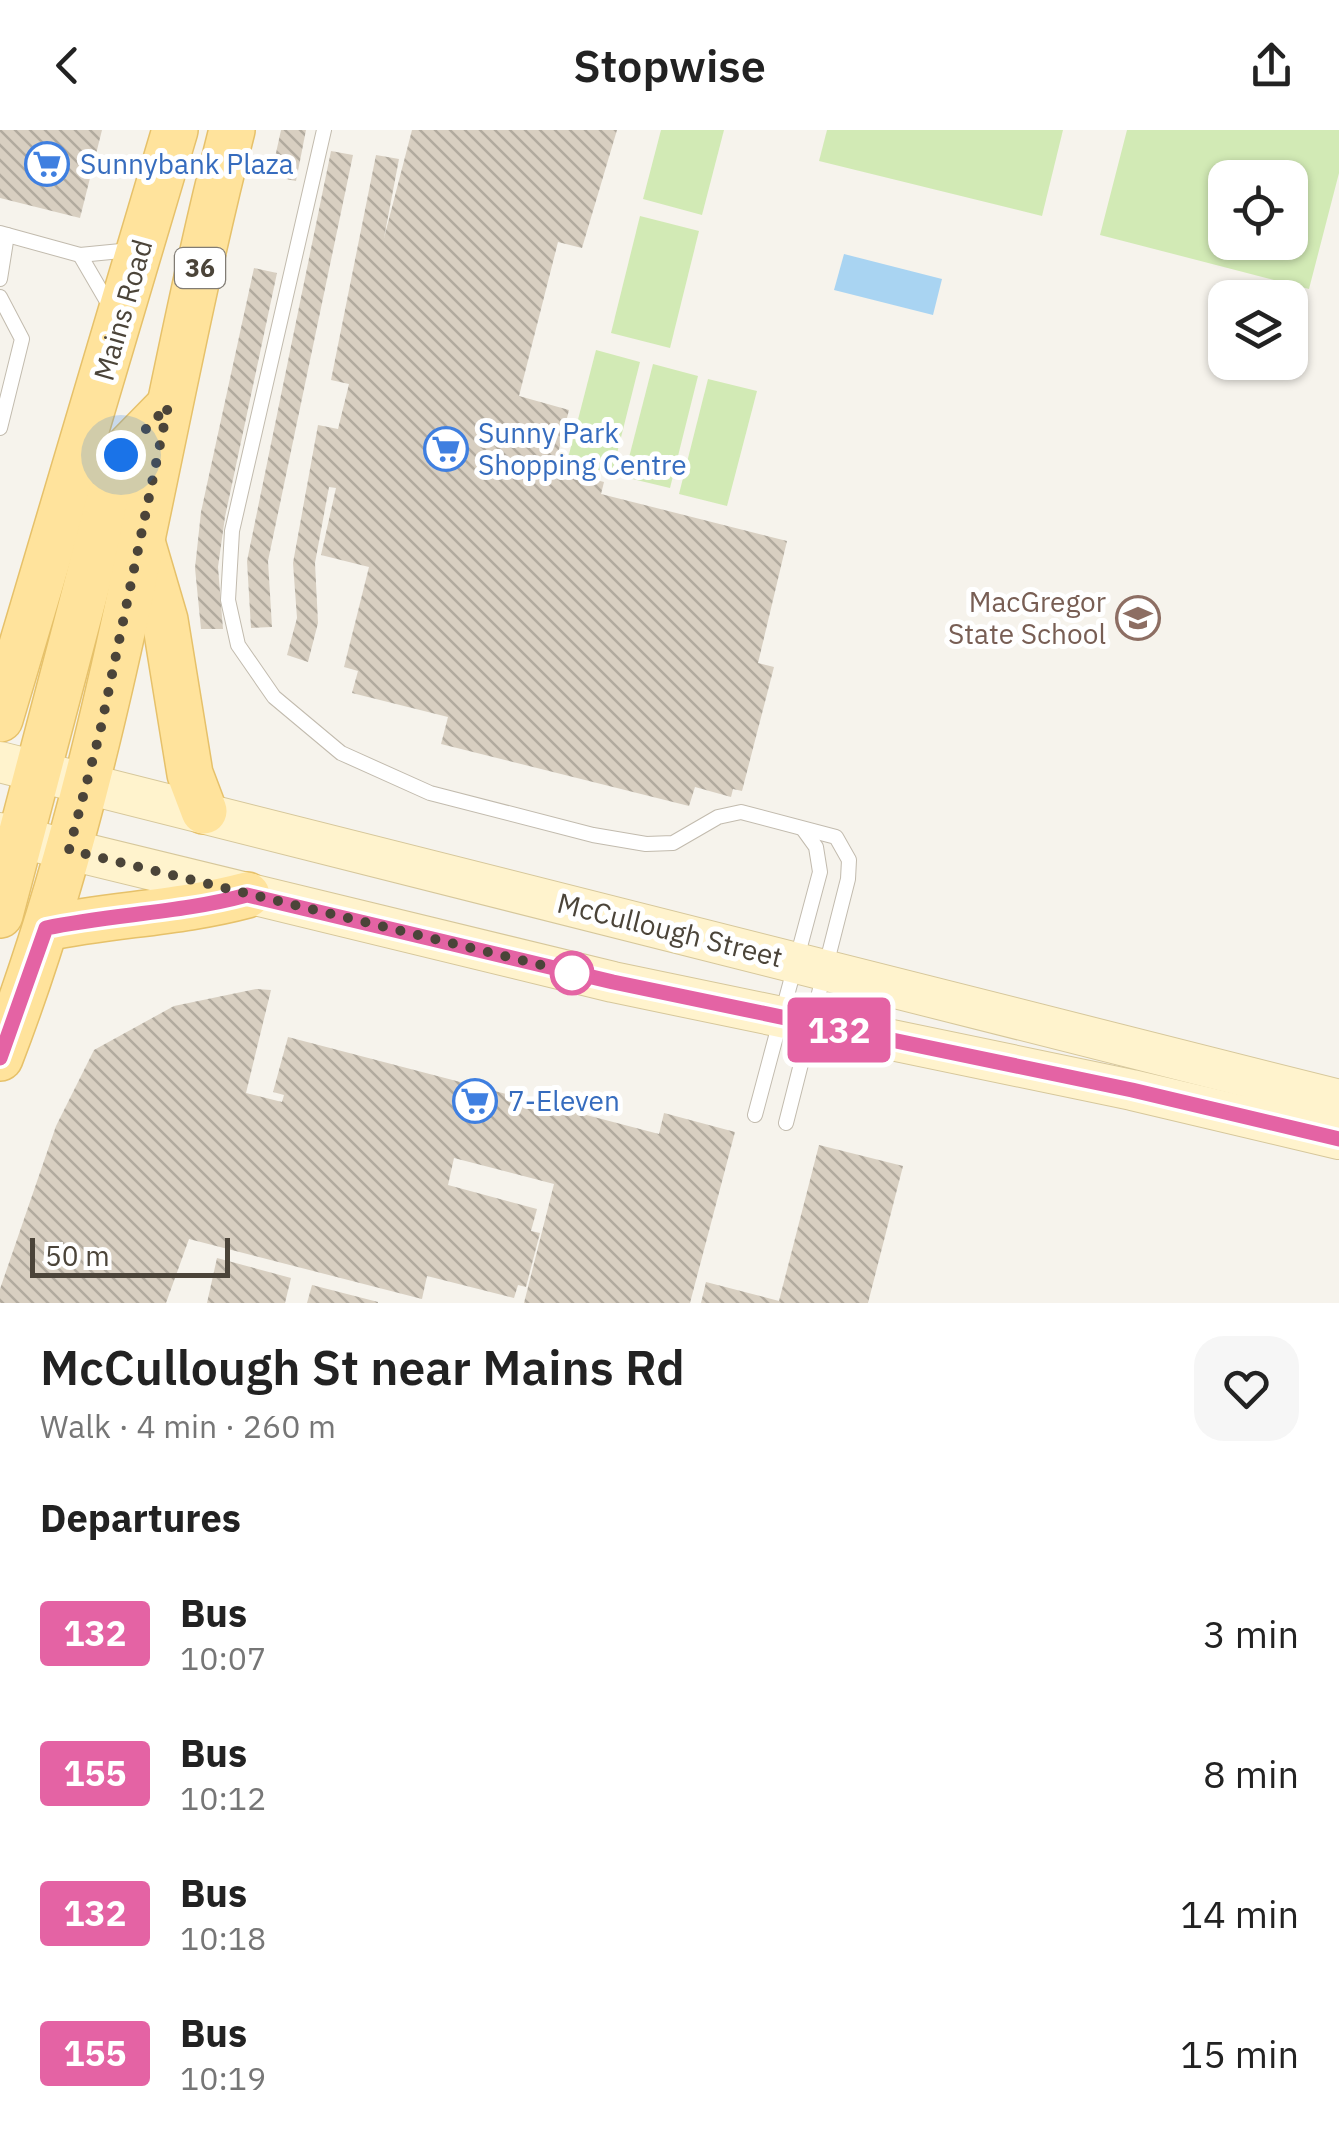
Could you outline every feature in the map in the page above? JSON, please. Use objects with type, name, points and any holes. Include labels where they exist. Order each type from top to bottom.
[{"type":"main road","name":"Mains Road","points":[[0,720],[12,642],[120,321],[174,130]]},
{"type":"main road","name":"36","points":[[0,1058],[46,928],[86,783],[232,130]]},
{"type":"main road","points":[[0,914],[19,767],[121,455],[168,406]]},
{"type":"main road","points":[[141,538],[164,620],[190,774],[204,811]]},
{"type":"main road","name":"McCullough Street","points":[[19,767],[1339,1100]]},
{"type":"main road","points":[[10,836],[797,1022],[1132,1090],[1339,1139]]},
{"type":"main road","points":[[46,928],[96,918],[188,911],[247,895]]},
{"type":"lane","points":[[324,130],[232,531],[228,600],[238,645],[274,697],[341,753],[430,793],[646,844],[673,843],[718,818],[741,812],[836,837],[849,860],[811,965],[797,1022],[786,1122]]},
{"type":"lane","points":[[0,280],[4,234],[80,255],[142,248]]},
{"type":"lane","points":[[80,255],[97,290],[120,321]]},
{"type":"lane","points":[[0,297],[22,339],[0,428]]},
{"type":"lane","points":[[755,1116],[797,1022],[811,965],[820,872],[816,848],[803,829]]},
{"type":"green space","points":[[661,130],[724,130],[702,215],[643,199]]},
{"type":"green space","points":[[827,130],[1063,130],[1042,216],[819,161]]},
{"type":"green space","points":[[1127,130],[1339,130],[1339,173],[1309,289],[1308,280],[1274,280],[1100,235]]},
{"type":"green space","points":[[640,216],[699,231],[670,348],[611,333]]},
{"type":"green space","points":[[596,350],[640,362],[612,473],[567,462]]},
{"type":"green space","points":[[653,364],[698,376],[670,488],[624,477]]},
{"type":"green space","points":[[708,379],[757,391],[727,506],[679,494]]},
{"type":"water","points":[[844,254],[942,279],[933,315],[834,290]]},
{"type":"building","name":"Sunnybank Plaza","points":[[0,130],[102,130],[80,218],[0,198]]},
{"type":"building","points":[[281,130],[306,130],[296,181],[271,176]]},
{"type":"building","name":"Sunny Park Shopping Centre","points":[[412,130],[617,130],[582,248],[558,242],[519,396],[569,410],[554,469],[604,482],[601,494],[787,541],[758,663],[774,667],[742,791],[733,789],[731,797],[695,787],[689,806],[441,744],[448,717],[352,693],[358,671],[344,667],[369,567],[321,555],[336,488],[329,487],[315,563],[318,623],[308,662],[287,655],[297,618],[293,563],[318,425],[338,429],[349,384],[331,380],[376,155],[399,159],[384,238]]},
{"type":"building","points":[[331,151],[353,155],[268,561],[272,627],[251,628],[247,561]]},
{"type":"building","points":[[254,268],[277,273],[225,517],[218,567],[223,629],[201,629],[195,568],[201,512]]},
{"type":"building","points":[[256,989],[271,990],[246,1093],[282,1102],[284,1095],[273,1092],[288,1037],[659,1134],[664,1113],[735,1132],[690,1303],[524,1303],[554,1184],[454,1158],[448,1185],[537,1209],[531,1231],[540,1233],[526,1287],[518,1285],[514,1298],[427,1276],[422,1299],[189,1239],[166,1303],[0,1303],[0,1289],[56,1126],[94,1050],[174,1006]]},
{"type":"building","points":[[819,1145],[903,1166],[868,1303],[701,1303],[706,1282],[779,1301]]},
{"type":"building","points":[[217,1258],[291,1278],[285,1303],[207,1303]]},
{"type":"building","points":[[312,1285],[378,1302],[378,1303],[307,1303]]},
{"type":"bus line","name":"132","points":[[0,1058],[46,928],[96,918],[188,911],[247,895],[613,982],[998,1061],[1339,1139]]},
{"type":"place","name":"Sunnybank Plaza","points":[[47,164]]},
{"type":"place","name":"Sunny Park Shopping Centre","points":[[446,449]]},
{"type":"place","name":"MacGregor State School","points":[[1138,618]]},
{"type":"place","name":"7-Eleven","points":[[475,1101]]},
{"type":"route","points":[[121,455],[168,406],[100,732],[69,850],[578,974],[572,973]]}]
